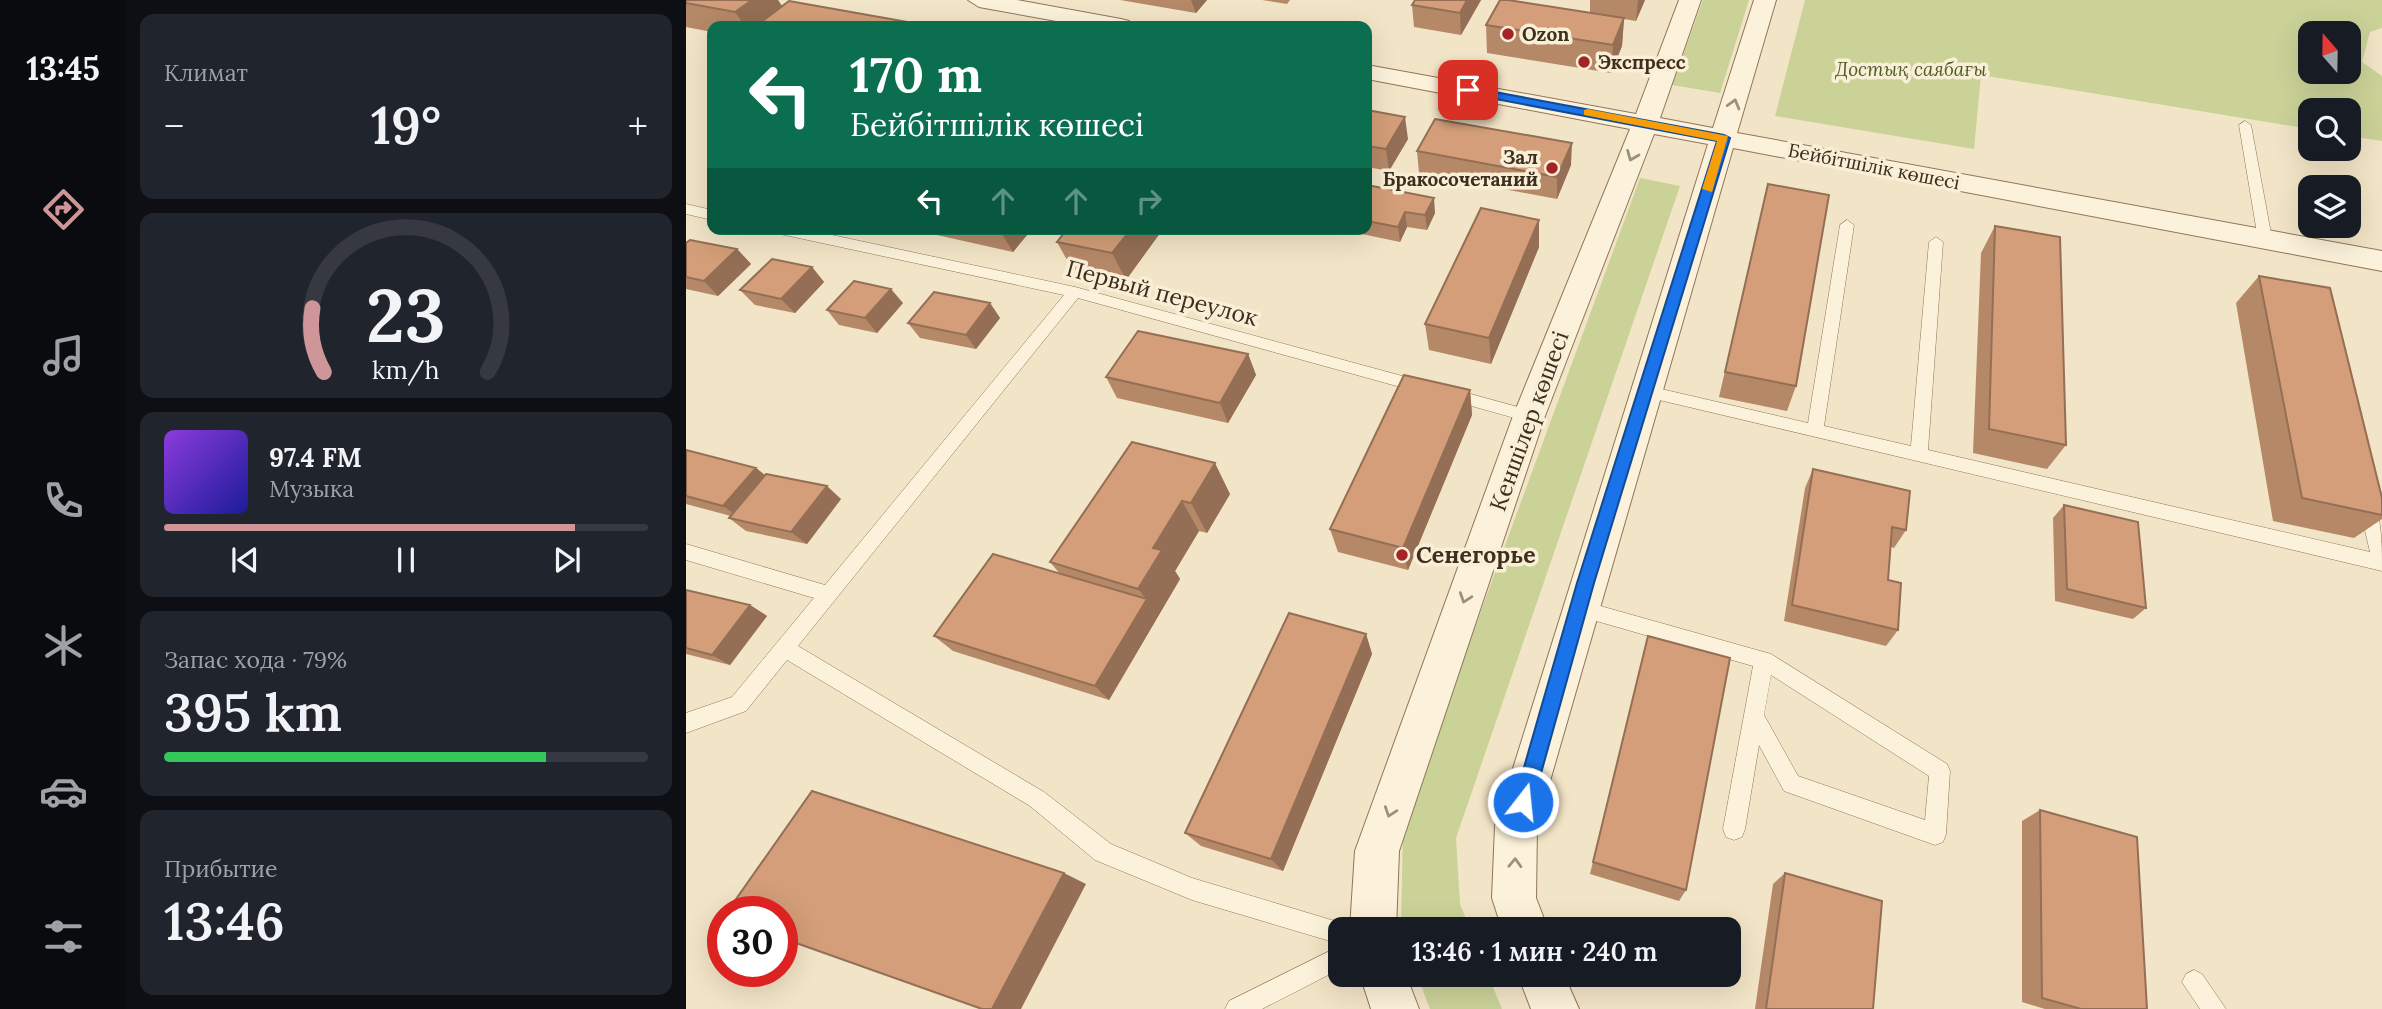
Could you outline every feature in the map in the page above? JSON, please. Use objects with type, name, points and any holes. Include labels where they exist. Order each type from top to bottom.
[{"type":"street","points":[[979,0],[1094,21]]},
{"type":"street","name":"Кеншілер көшесі","points":[[1374,917],[1377,850],[1529,416],[1645,123],[1690,0]]},
{"type":"street","points":[[1521,917],[1514,898],[1516,826],[1644,391],[1765,0]]},
{"type":"street","name":"Бейбітшілік көшесі","points":[[1372,73],[2382,261]]},
{"type":"street","points":[[1387,987],[1395,1009]]},
{"type":"street","points":[[1546,987],[1555,1009]]},
{"type":"lane","points":[[2245,125],[2265,239]]},
{"type":"lane","points":[[686,209],[707,214]]},
{"type":"lane","points":[[1815,430],[1847,225]]},
{"type":"lane","name":"Первый переулок","points":[[807,235],[1075,292],[1529,416]]},
{"type":"lane","points":[[1919,454],[1936,242]]},
{"type":"lane","points":[[686,723],[739,704],[1075,292]]},
{"type":"lane","points":[[1644,391],[2382,563],[2362,482]]},
{"type":"lane","points":[[686,552],[829,594]]},
{"type":"lane","points":[[1579,608],[1764,660],[1940,771],[1935,834],[1791,784],[1754,716]]},
{"type":"lane","points":[[785,648],[1037,799],[1103,852],[1192,889],[1328,929]]},
{"type":"lane","points":[[1734,829],[1764,660]]},
{"type":"lane","points":[[1237,1009],[1328,963]]},
{"type":"lane","points":[[2194,982],[2214,1009]]},
{"type":"green space","points":[[1703,0],[1749,0],[1720,93],[1672,85]]},
{"type":"green space","name":"Достық саябағы","points":[[1805,0],[2382,0],[2382,28],[2370,32],[2362,62],[2382,76],[2382,141],[2361,138],[2361,98],[2298,98],[2298,127],[1981,75],[1974,149],[1775,116]]},
{"type":"green space","points":[[1640,178],[1680,186],[1456,838],[1460,904],[1465,917],[1401,917],[1403,823]]},
{"type":"green space","points":[[1422,987],[1493,987],[1502,1009],[1430,1009]]},
{"type":"building","points":[[686,0],[752,0],[735,12],[686,3]]},
{"type":"building","points":[[1415,0],[1467,0],[1460,13],[1412,5]]},
{"type":"building","points":[[1500,0],[1624,18],[1613,45],[1486,25]]},
{"type":"building","points":[[789,1],[902,21],[763,21]]},
{"type":"building","points":[[1372,111],[1405,117],[1386,149],[1372,147]]},
{"type":"building","points":[[1435,119],[1572,143],[1557,177],[1417,151]]},
{"type":"building","points":[[1768,184],[1829,195],[1796,386],[1725,372]]},
{"type":"building","points":[[1372,186],[1434,198],[1425,215],[1405,212],[1398,227],[1372,222]]},
{"type":"building","points":[[1481,208],[1539,220],[1489,338],[1425,324]]},
{"type":"building","points":[[1995,226],[2060,237],[2066,445],[1989,429]]},
{"type":"building","points":[[1062,235],[1126,235],[1112,253],[1057,242]]},
{"type":"building","points":[[690,240],[737,249],[704,281],[686,277],[686,243]]},
{"type":"building","points":[[772,259],[812,267],[781,299],[740,290]]},
{"type":"building","points":[[2259,276],[2330,288],[2382,498],[2382,515],[2302,498]]},
{"type":"building","points":[[854,281],[891,289],[865,318],[827,310]]},
{"type":"building","points":[[934,292],[990,303],[966,335],[908,323]]},
{"type":"building","points":[[1138,331],[1248,354],[1220,403],[1106,377]]},
{"type":"building","points":[[1404,375],[1470,390],[1403,548],[1330,529]]},
{"type":"building","points":[[1132,442],[1215,463],[1191,503],[1182,501],[1153,548],[1162,550],[1138,589],[1050,562]]},
{"type":"building","points":[[686,450],[756,468],[723,506],[686,496]]},
{"type":"building","points":[[1813,469],[1910,491],[1906,530],[1892,527],[1888,580],[1901,583],[1898,630],[1792,605]]},
{"type":"building","points":[[766,474],[827,486],[791,532],[729,518]]},
{"type":"building","points":[[2064,505],[2138,522],[2146,608],[2067,589]]},
{"type":"building","points":[[993,554],[1147,599],[1095,686],[934,636]]},
{"type":"building","points":[[686,590],[750,605],[712,655],[686,648]]},
{"type":"building","points":[[1289,613],[1366,634],[1271,859],[1185,833]]},
{"type":"building","points":[[1648,636],[1730,658],[1686,890],[1593,862]]},
{"type":"building","points":[[812,791],[1064,873],[992,1009],[982,1009],[798,944],[798,896],[738,896]]},
{"type":"building","points":[[2040,810],[2137,837],[2147,1009],[2081,1009],[2042,998]]},
{"type":"building","points":[[1785,873],[1882,901],[1873,1009],[1766,1009]]},
{"type":"slow traffic","points":[[1588,113],[1724,138],[1708,189]]},
{"type":"place","name":"Ozon","points":[[1508,34]]},
{"type":"place","name":"Экспресс","points":[[1584,62]]},
{"type":"place","name":"Зал Бракосочетаний","points":[[1552,168]]},
{"type":"place","name":"Сенегорье","points":[[1402,555]]},
{"type":"route","points":[[1468,90],[1724,138],[1644,391],[1523,802]]}]
